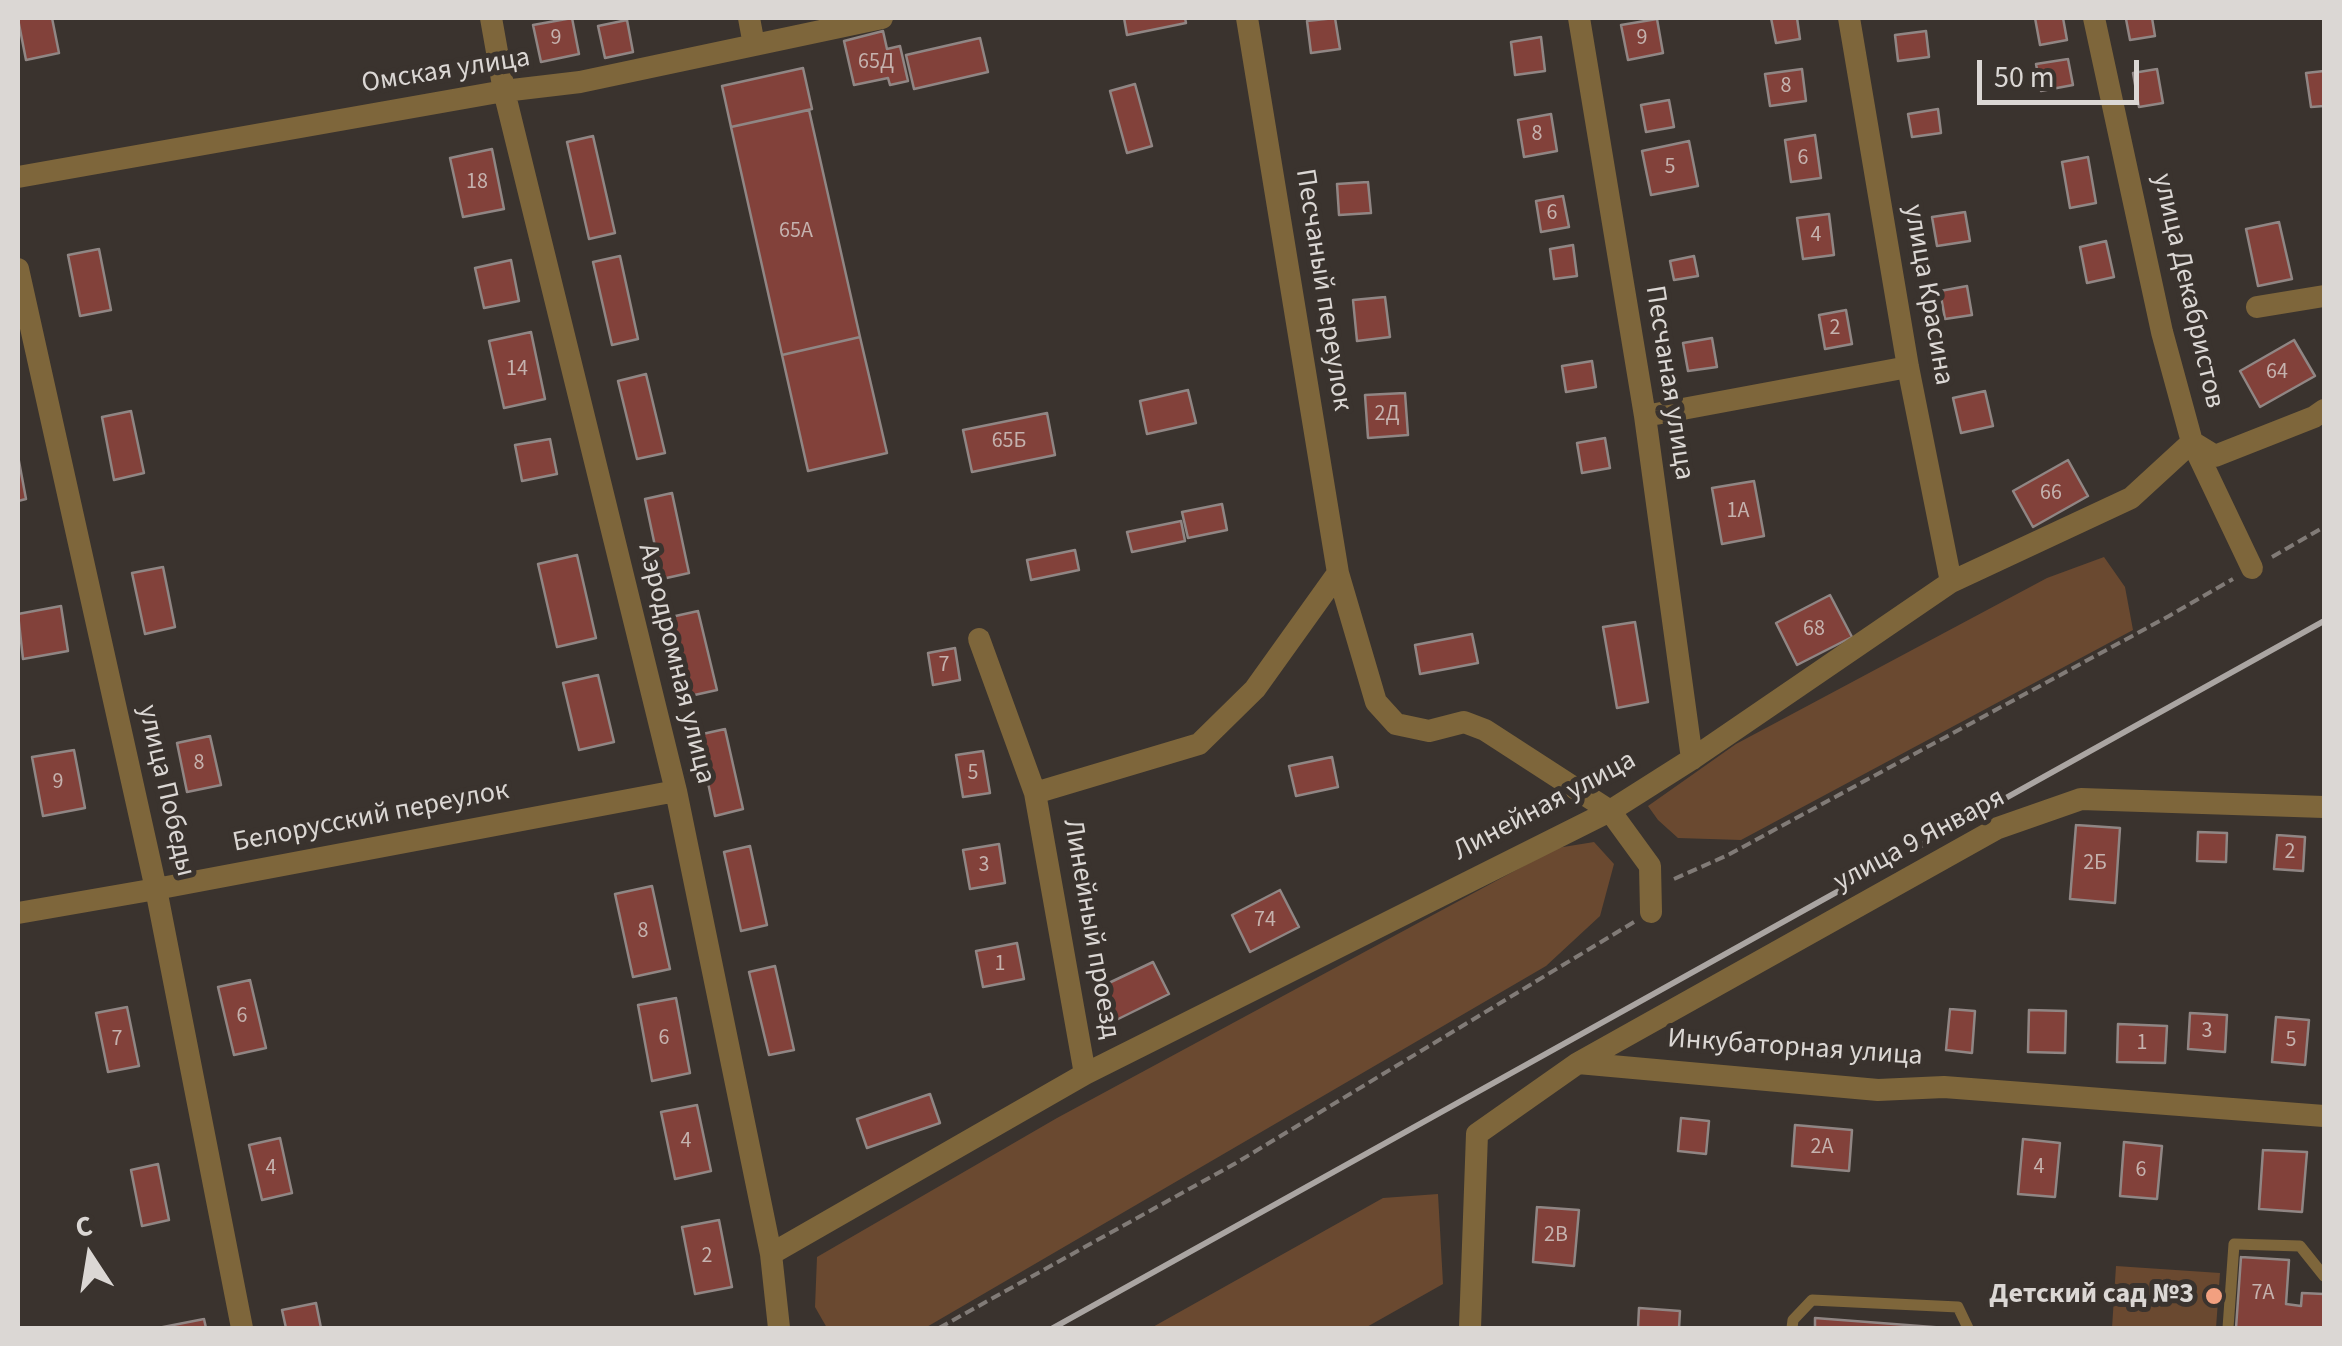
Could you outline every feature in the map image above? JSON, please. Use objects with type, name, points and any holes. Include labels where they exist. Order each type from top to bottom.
[{"type":"street","name":"Аэродромная улица","points":[[491,18],[504,91],[676,791],[771,1254],[779,1328]]},
{"type":"street","points":[[748,18],[754,46]]},
{"type":"street","name":"Омская улица","points":[[18,177],[504,91],[580,82],[882,18]]},
{"type":"street","name":"Песчаный переулок","points":[[1247,18],[1338,573]]},
{"type":"street","name":"Песчаная улица","points":[[1579,18],[1644,416],[1692,759]]},
{"type":"street","name":"улица Красина","points":[[1850,18],[1908,368],[1950,582]]},
{"type":"street","name":"улица Декабристов","points":[[2094,18],[2162,332],[2192,442],[2252,568]]},
{"type":"street","name":"улица Победы","points":[[18,269],[156,889],[242,1328]]},
{"type":"street","points":[[2257,306],[2324,296]]},
{"type":"street","points":[[1644,416],[1908,368]]},
{"type":"street","points":[[2192,442],[2215,456],[2324,410]]},
{"type":"street","name":"Линейная улица","points":[[771,1254],[1085,1074],[1610,811],[1950,582],[2130,498],[2192,442]]},
{"type":"street","points":[[1338,573],[1376,702],[1396,724],[1429,731],[1464,722],[1485,730],[1610,811],[1650,866],[1651,912]]},
{"type":"street","name":"Линейный проезд","points":[[1035,793],[1200,744],[1254,689],[1338,573]]},
{"type":"street","name":"Линейный проезд","points":[[980,639],[1035,793],[1085,1074]]},
{"type":"street","name":"Белорусский переулок","points":[[18,913],[676,791]]},
{"type":"street","name":"улица 9 Января","points":[[1578,1063],[1998,828],[2031,816],[2080,800],[2324,807]]},
{"type":"street","points":[[1470,1328],[1477,1134],[1578,1063]]},
{"type":"street","name":"Инкубаторная улица","points":[[1578,1063],[1878,1090],[1944,1087],[2324,1116]]},
{"type":"lane","points":[[2228,1328],[2234,1244],[2300,1246],[2324,1276]]},
{"type":"lane","points":[[1792,1328],[1792,1320],[1812,1300],[1958,1307],[1968,1328]]},
{"type":"path","points":[[1672,880],[1728,855],[2152,626],[2324,527]]},
{"type":"path","points":[[939,1328],[1236,1163],[1651,912]]},
{"type":"shaded area","points":[[2104,557],[2125,587],[2133,630],[1741,840],[1678,838],[1648,806],[1736,744],[2047,578]]},
{"type":"shaded area","points":[[1594,842],[1614,864],[1600,916],[1546,966],[925,1328],[827,1328],[815,1307],[817,1257],[1057,1118],[1557,848]]},
{"type":"shaded area","points":[[1438,1194],[1443,1284],[1365,1328],[1151,1328],[1383,1198]]},
{"type":"shaded area","points":[[2116,1266],[2220,1273],[2216,1328],[2112,1328]]},
{"type":"building","points":[[52,18],[59,53],[26,60],[18,19]]},
{"type":"building","points":[[572,18],[579,54],[541,62],[533,25]]},
{"type":"building","points":[[1124,18],[1185,18],[1186,23],[1127,35]]},
{"type":"building","points":[[1335,18],[1340,49],[1311,53],[1307,21]]},
{"type":"building","points":[[1771,18],[1797,18],[1800,39],[1776,43]]},
{"type":"building","points":[[2035,18],[2063,18],[2067,40],[2040,45]]},
{"type":"building","points":[[2152,18],[2155,36],[2130,40],[2126,19]]},
{"type":"building","points":[[1657,19],[1663,53],[1628,60],[1621,25]]},
{"type":"building","points":[[627,20],[633,52],[605,58],[598,26]]},
{"type":"building","points":[[883,31],[887,49],[900,46],[908,81],[890,85],[888,78],[854,85],[844,41]]},
{"type":"building","points":[[1926,31],[1929,57],[1898,61],[1895,35]]},
{"type":"building","points":[[1541,37],[1545,71],[1515,75],[1511,42]]},
{"type":"building","points":[[980,38],[988,72],[914,89],[906,55]]},
{"type":"building","points":[[2068,59],[2073,85],[2041,91],[2036,64]]},
{"type":"building","points":[[803,68],[812,109],[731,127],[722,86]]},
{"type":"building","points":[[1802,69],[1806,101],[1770,106],[1765,74]]},
{"type":"building","points":[[2157,69],[2163,103],[2139,107],[2133,73]]},
{"type":"building","points":[[2324,71],[2324,106],[2311,107],[2306,73]]},
{"type":"building","points":[[1135,84],[1152,146],[1127,153],[1110,91]]},
{"type":"building","points":[[1669,100],[1674,127],[1646,132],[1641,105]]},
{"type":"building","points":[[1938,109],[1941,133],[1912,137],[1908,114]]},
{"type":"building","points":[[809,110],[860,337],[782,355],[731,127]]},
{"type":"building","points":[[1551,114],[1557,151],[1524,157],[1518,120]]},
{"type":"building","points":[[1815,135],[1821,178],[1791,182],[1785,140]]},
{"type":"building","points":[[593,136],[615,233],[589,239],[567,142]]},
{"type":"building","points":[[1689,141],[1698,186],[1651,195],[1642,151]]},
{"type":"building","points":[[492,149],[504,209],[463,217],[450,158]]},
{"type":"building","points":[[2088,157],[2096,203],[2070,208],[2062,162]]},
{"type":"building","points":[[1368,182],[1371,213],[1339,215],[1337,184]]},
{"type":"building","points":[[1563,196],[1569,227],[1541,232],[1536,201]]},
{"type":"building","points":[[1965,212],[1970,241],[1937,246],[1932,217]]},
{"type":"building","points":[[1829,214],[1834,255],[1803,259],[1797,218]]},
{"type":"building","points":[[2279,222],[2292,279],[2258,286],[2246,229]]},
{"type":"building","points":[[2106,241],[2114,277],[2087,283],[2080,247]]},
{"type":"building","points":[[1573,245],[1577,276],[1554,279],[1550,249]]},
{"type":"building","points":[[99,249],[111,310],[80,316],[68,255]]},
{"type":"building","points":[[620,256],[638,339],[612,345],[593,262]]},
{"type":"building","points":[[1694,256],[1698,276],[1674,280],[1670,261]]},
{"type":"building","points":[[511,260],[519,301],[484,308],[475,268]]},
{"type":"building","points":[[1967,286],[1972,315],[1945,319],[1940,291]]},
{"type":"building","points":[[1385,297],[1390,337],[1357,341],[1353,300]]},
{"type":"building","points":[[1846,310],[1852,344],[1825,349],[1819,315]]},
{"type":"building","points":[[531,332],[545,399],[504,408],[489,341]]},
{"type":"building","points":[[860,337],[887,453],[808,471],[782,355]]},
{"type":"building","points":[[1712,338],[1717,367],[1688,371],[1683,343]]},
{"type":"building","points":[[2294,340],[2315,376],[2260,407],[2240,371]]},
{"type":"building","points":[[1592,361],[1596,387],[1566,392],[1562,366]]},
{"type":"building","points":[[646,374],[665,453],[637,459],[618,381]]},
{"type":"building","points":[[1188,390],[1196,423],[1147,434],[1140,401]]},
{"type":"building","points":[[1985,391],[1993,426],[1961,433],[1953,398]]},
{"type":"building","points":[[1405,393],[1408,435],[1368,438],[1365,395]]},
{"type":"building","points":[[131,411],[144,473],[114,480],[102,417]]},
{"type":"building","points":[[1047,413],[1055,455],[972,472],[963,430]]},
{"type":"building","points":[[1605,438],[1610,468],[1582,473],[1577,443]]},
{"type":"building","points":[[550,439],[557,474],[522,481],[515,445]]},
{"type":"building","points":[[18,456],[26,499],[18,501]]},
{"type":"building","points":[[2068,460],[2088,496],[2033,527],[2013,491]]},
{"type":"building","points":[[1754,481],[1764,536],[1722,544],[1712,488]]},
{"type":"building","points":[[672,493],[689,573],[662,579],[645,499]]},
{"type":"building","points":[[1222,504],[1227,530],[1188,538],[1182,512]]},
{"type":"building","points":[[1181,521],[1185,541],[1132,552],[1127,532]]},
{"type":"building","points":[[1075,550],[1079,570],[1031,580],[1027,560]]},
{"type":"building","points":[[577,555],[596,638],[557,647],[538,564]]},
{"type":"building","points":[[163,567],[175,627],[145,634],[132,573]]},
{"type":"building","points":[[1830,595],[1852,637],[1797,665],[1776,623]]},
{"type":"building","points":[[61,606],[68,651],[23,659],[18,614]]},
{"type":"building","points":[[698,611],[717,690],[690,696],[671,617]]},
{"type":"building","points":[[1635,622],[1648,702],[1617,708],[1603,627]]},
{"type":"building","points":[[1472,634],[1478,663],[1420,674],[1415,645]]},
{"type":"building","points":[[955,648],[960,680],[933,685],[928,653]]},
{"type":"building","points":[[598,675],[614,742],[579,750],[563,683]]},
{"type":"building","points":[[725,729],[743,809],[715,816],[698,735]]},
{"type":"building","points":[[210,736],[221,785],[187,792],[177,743]]},
{"type":"building","points":[[74,750],[85,808],[43,816],[32,757]]},
{"type":"building","points":[[983,751],[990,793],[963,797],[956,755]]},
{"type":"building","points":[[1332,757],[1338,787],[1296,796],[1289,766]]},
{"type":"building","points":[[2076,825],[2120,828],[2115,903],[2070,899]]},
{"type":"building","points":[[2198,832],[2227,833],[2226,862],[2197,861]]},
{"type":"building","points":[[2277,835],[2305,837],[2303,871],[2274,869]]},
{"type":"building","points":[[999,844],[1005,883],[970,889],[963,850]]},
{"type":"building","points":[[750,846],[767,925],[741,931],[724,852]]},
{"type":"building","points":[[652,886],[670,969],[633,977],[615,894]]},
{"type":"building","points":[[1280,890],[1299,927],[1250,952],[1232,915]]},
{"type":"building","points":[[1017,943],[1024,979],[983,987],[976,951]]},
{"type":"building","points":[[1153,962],[1169,994],[1108,1024],[1092,991]]},
{"type":"building","points":[[775,966],[794,1050],[769,1055],[749,972]]},
{"type":"building","points":[[250,980],[266,1048],[234,1055],[218,987]]},
{"type":"building","points":[[676,998],[690,1073],[652,1081],[638,1005]]},
{"type":"building","points":[[127,1007],[139,1066],[108,1072],[96,1013]]},
{"type":"building","points":[[1950,1009],[1975,1011],[1972,1053],[1946,1050]]},
{"type":"building","points":[[2029,1010],[2066,1011],[2065,1053],[2028,1052]]},
{"type":"building","points":[[2190,1013],[2227,1015],[2225,1052],[2188,1049]]},
{"type":"building","points":[[2276,1017],[2309,1020],[2305,1065],[2272,1062]]},
{"type":"building","points":[[2118,1024],[2167,1026],[2165,1063],[2117,1062]]},
{"type":"building","points":[[930,1094],[940,1123],[867,1148],[857,1119]]},
{"type":"building","points":[[697,1105],[711,1171],[675,1179],[661,1112]]},
{"type":"building","points":[[1681,1118],[1709,1121],[1706,1154],[1678,1151]]},
{"type":"building","points":[[1795,1125],[1852,1130],[1849,1171],[1792,1166]]},
{"type":"building","points":[[280,1138],[292,1193],[262,1200],[249,1145]]},
{"type":"building","points":[[2023,1139],[2060,1143],[2055,1197],[2018,1194]]},
{"type":"building","points":[[2124,1142],[2162,1146],[2157,1199],[2120,1196]]},
{"type":"building","points":[[2263,1150],[2307,1152],[2302,1212],[2259,1209]]},
{"type":"building","points":[[158,1164],[169,1220],[142,1226],[131,1170]]},
{"type":"building","points":[[1537,1207],[1579,1210],[1574,1266],[1533,1262]]},
{"type":"building","points":[[719,1220],[732,1287],[695,1294],[682,1227]]},
{"type":"building","points":[[2241,1257],[2289,1260],[2286,1304],[2301,1306],[2302,1293],[2324,1294],[2324,1328],[2236,1328]]},
{"type":"building","points":[[316,1303],[321,1328],[286,1328],[282,1310]]},
{"type":"building","points":[[1639,1308],[1680,1311],[1679,1328],[1638,1328]]},
{"type":"building","points":[[1815,1318],[1946,1328],[1815,1328]]},
{"type":"building","points":[[204,1319],[206,1328],[158,1328]]},
{"type":"railway","points":[[1053,1328],[2324,621]]},
{"type":"place","name":"Детский сад №3","points":[[2214,1296]]}]
